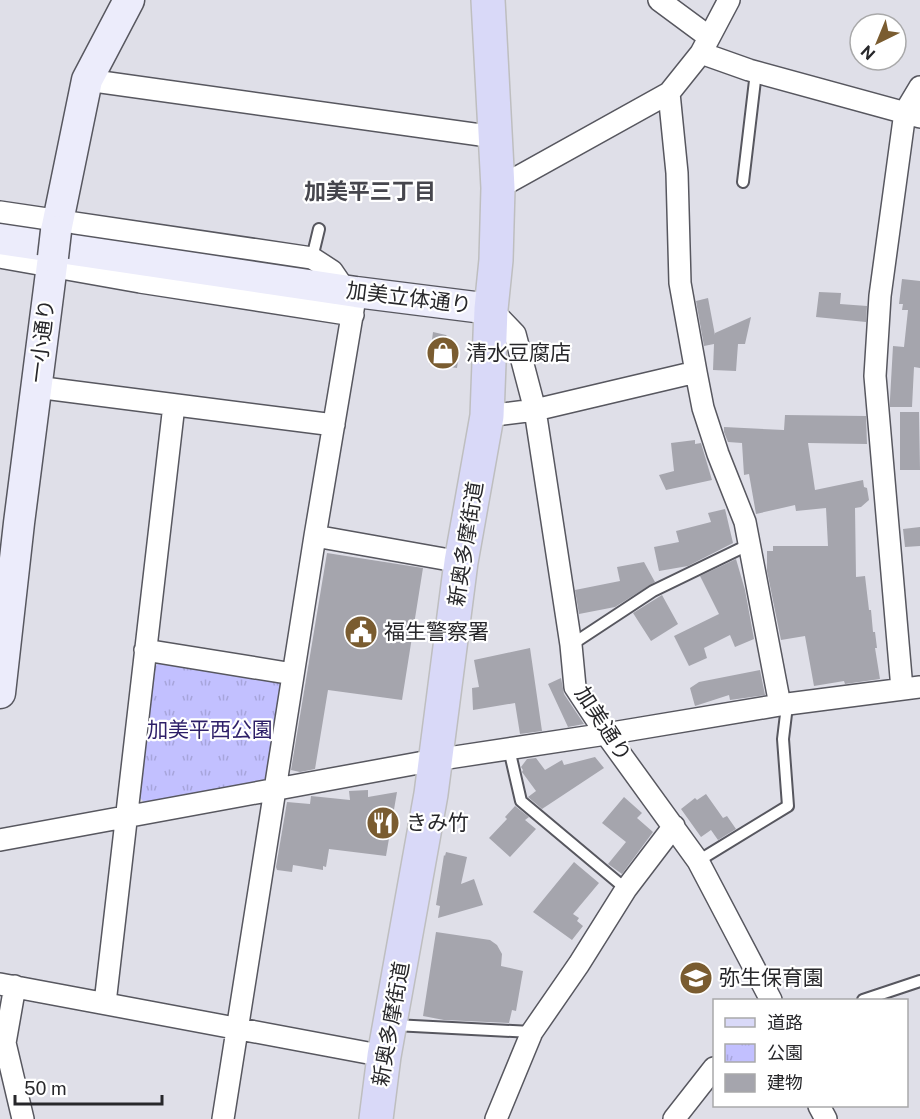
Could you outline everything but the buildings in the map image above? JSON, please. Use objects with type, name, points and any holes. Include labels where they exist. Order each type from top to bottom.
[{"type":"main road","name":"新奥多摩街道","points":[[376,1119],[387,1041],[431,794],[461,562],[487,416],[498,188],[488,0]]},
{"type":"street","name":"一小通り","points":[[0,693],[14,523],[36,387],[55,243],[87,80],[129,0]]},
{"type":"street","points":[[659,0],[705,45],[756,72],[913,115]]},
{"type":"street","points":[[498,188],[669,93],[705,45],[729,0]]},
{"type":"street","points":[[87,80],[495,137]]},
{"type":"street","points":[[0,840],[435,760],[780,705],[911,688],[884,501],[875,376],[880,296],[920,87]]},
{"type":"street","points":[[669,93],[677,173],[680,283],[696,372],[703,408],[718,454],[746,522],[780,705]]},
{"type":"street","points":[[0,212],[55,243],[140,282],[345,296]]},
{"type":"street","name":"加美立体通り","points":[[0,239],[345,296],[491,309]]},
{"type":"street","points":[[0,257],[55,243],[312,258],[332,271],[345,296],[334,425],[223,1119]]},
{"type":"street","name":"加美通り","points":[[491,309],[515,334],[535,410],[571,645],[575,687],[606,734],[698,861],[770,999]]},
{"type":"street","points":[[487,416],[535,410],[696,372]]},
{"type":"street","points":[[36,387],[334,425]]},
{"type":"street","points":[[105,1003],[174,405]]},
{"type":"street","points":[[315,536],[461,562]]},
{"type":"street","points":[[145,650],[293,674]]},
{"type":"street","points":[[496,1119],[531,1032],[579,964],[626,889],[674,826]]},
{"type":"street","points":[[23,1119],[5,1043],[8,985],[237,1028],[387,1041]]},
{"type":"street","points":[[674,1119],[713,1069]]},
{"type":"lane","points":[[743,182],[756,72]]},
{"type":"lane","points":[[312,258],[319,229]]},
{"type":"lane","points":[[571,645],[653,591],[750,544]]},
{"type":"lane","points":[[698,861],[788,806],[783,739],[786,714],[780,705]]},
{"type":"lane","points":[[509,749],[521,801],[626,889]]},
{"type":"lane","points":[[866,999],[920,981]]},
{"type":"lane","points":[[387,1041],[531,1032]]},
{"type":"green space","name":"加美平西公園","points":[[161,662],[280,679],[287,688],[271,774],[262,782],[144,802],[138,796],[153,667]]},
{"type":"place","name":"清水豆腐店","points":[[443,353]]},
{"type":"place","name":"福生警察署","points":[[361,632]]},
{"type":"place","name":"きみ竹","points":[[383,823]]},
{"type":"place","name":"弥生保育園","points":[[696,978]]},
{"type":"district","name":"加美平三丁目","points":[[370,191]]}]
